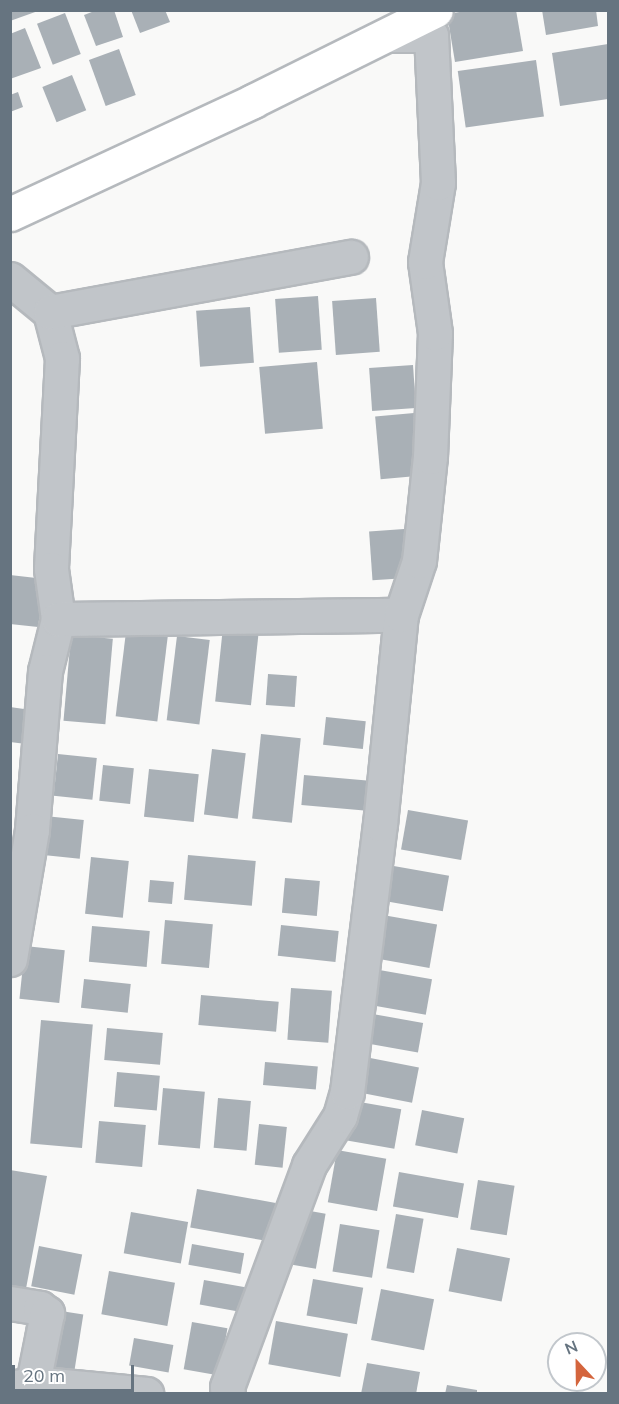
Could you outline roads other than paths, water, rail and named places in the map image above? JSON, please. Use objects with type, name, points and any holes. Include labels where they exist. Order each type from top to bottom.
[{"type":"main road","points":[[10,214],[392,34],[436,10]]},
{"type":"street","points":[[228,1394],[227,1387],[309,1165],[340,1116],[347,1092],[380,824],[401,615],[418,561],[430,457],[435,333],[425,262],[438,183],[431,35],[392,34]]},
{"type":"street","points":[[50,312],[351,257]]},
{"type":"street","points":[[10,279],[50,312],[62,358],[51,569],[58,619],[45,671],[32,830],[10,959]]},
{"type":"street","points":[[58,619],[401,615]]},
{"type":"street","points":[[10,1303],[40,1308],[47,1313],[21,1385],[146,1394]]}]
